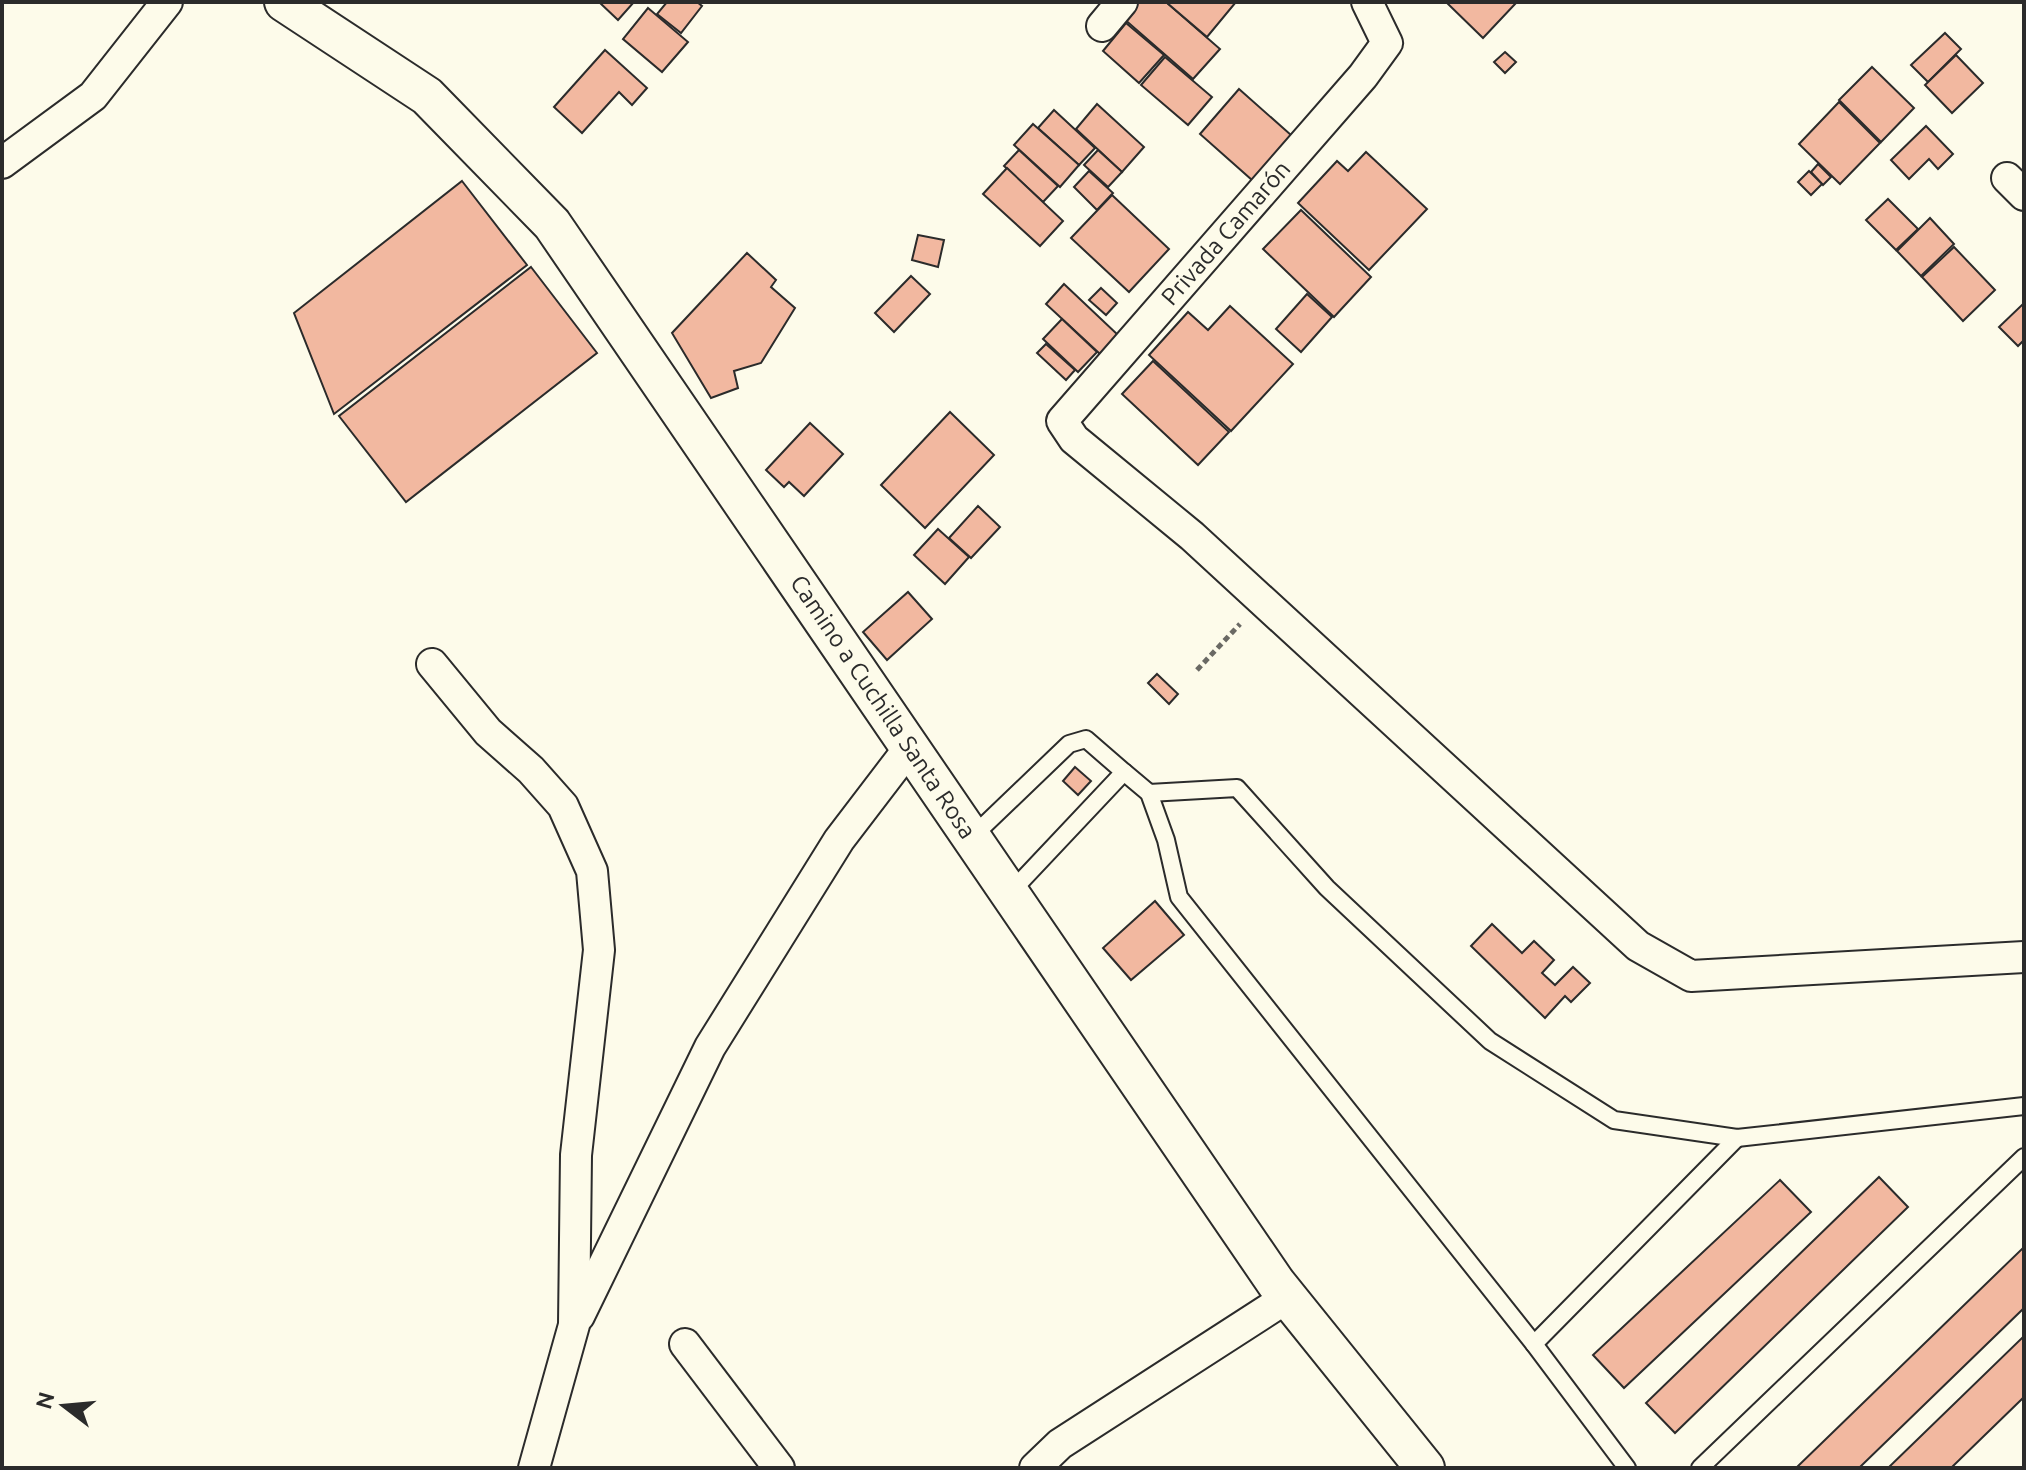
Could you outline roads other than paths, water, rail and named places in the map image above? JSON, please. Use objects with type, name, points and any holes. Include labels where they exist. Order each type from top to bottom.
[{"type":"street","points":[[2,163],[93,96],[167,2]]},
{"type":"street","name":"Camino a Cuchilla Santa Rosa","points":[[284,2],[427,96],[552,224],[1288,1297],[1425,1468]]},
{"type":"street","points":[[1102,26],[1122,2]]},
{"type":"street","name":"Privada Camarón","points":[[1367,2],[1387,43],[1363,76],[1062,421],[1074,439],[1192,536],[1638,946],[1691,976],[2024,957]]},
{"type":"street","points":[[432,664],[488,732],[531,770],[563,806],[592,871],[599,950],[576,1155],[574,1325]]},
{"type":"street","points":[[534,1468],[574,1325],[710,1047],[839,840],[910,747]]},
{"type":"street","points":[[1035,1468],[1060,1444],[1288,1297]]},
{"type":"street","points":[[685,1344],[779,1468]]},
{"type":"lane","points":[[972,837],[1069,744],[1086,739],[1149,793],[1166,840],[1179,897],[1534,1344],[1627,1468]]},
{"type":"lane","points":[[1010,893],[1124,772]]},
{"type":"lane","points":[[1149,793],[1237,788],[1327,888],[1490,1041],[1614,1120],[1737,1138],[2024,1106]]},
{"type":"lane","points":[[1534,1344],[1737,1138]]},
{"type":"lane","points":[[1700,1468],[2024,1157]]}]
